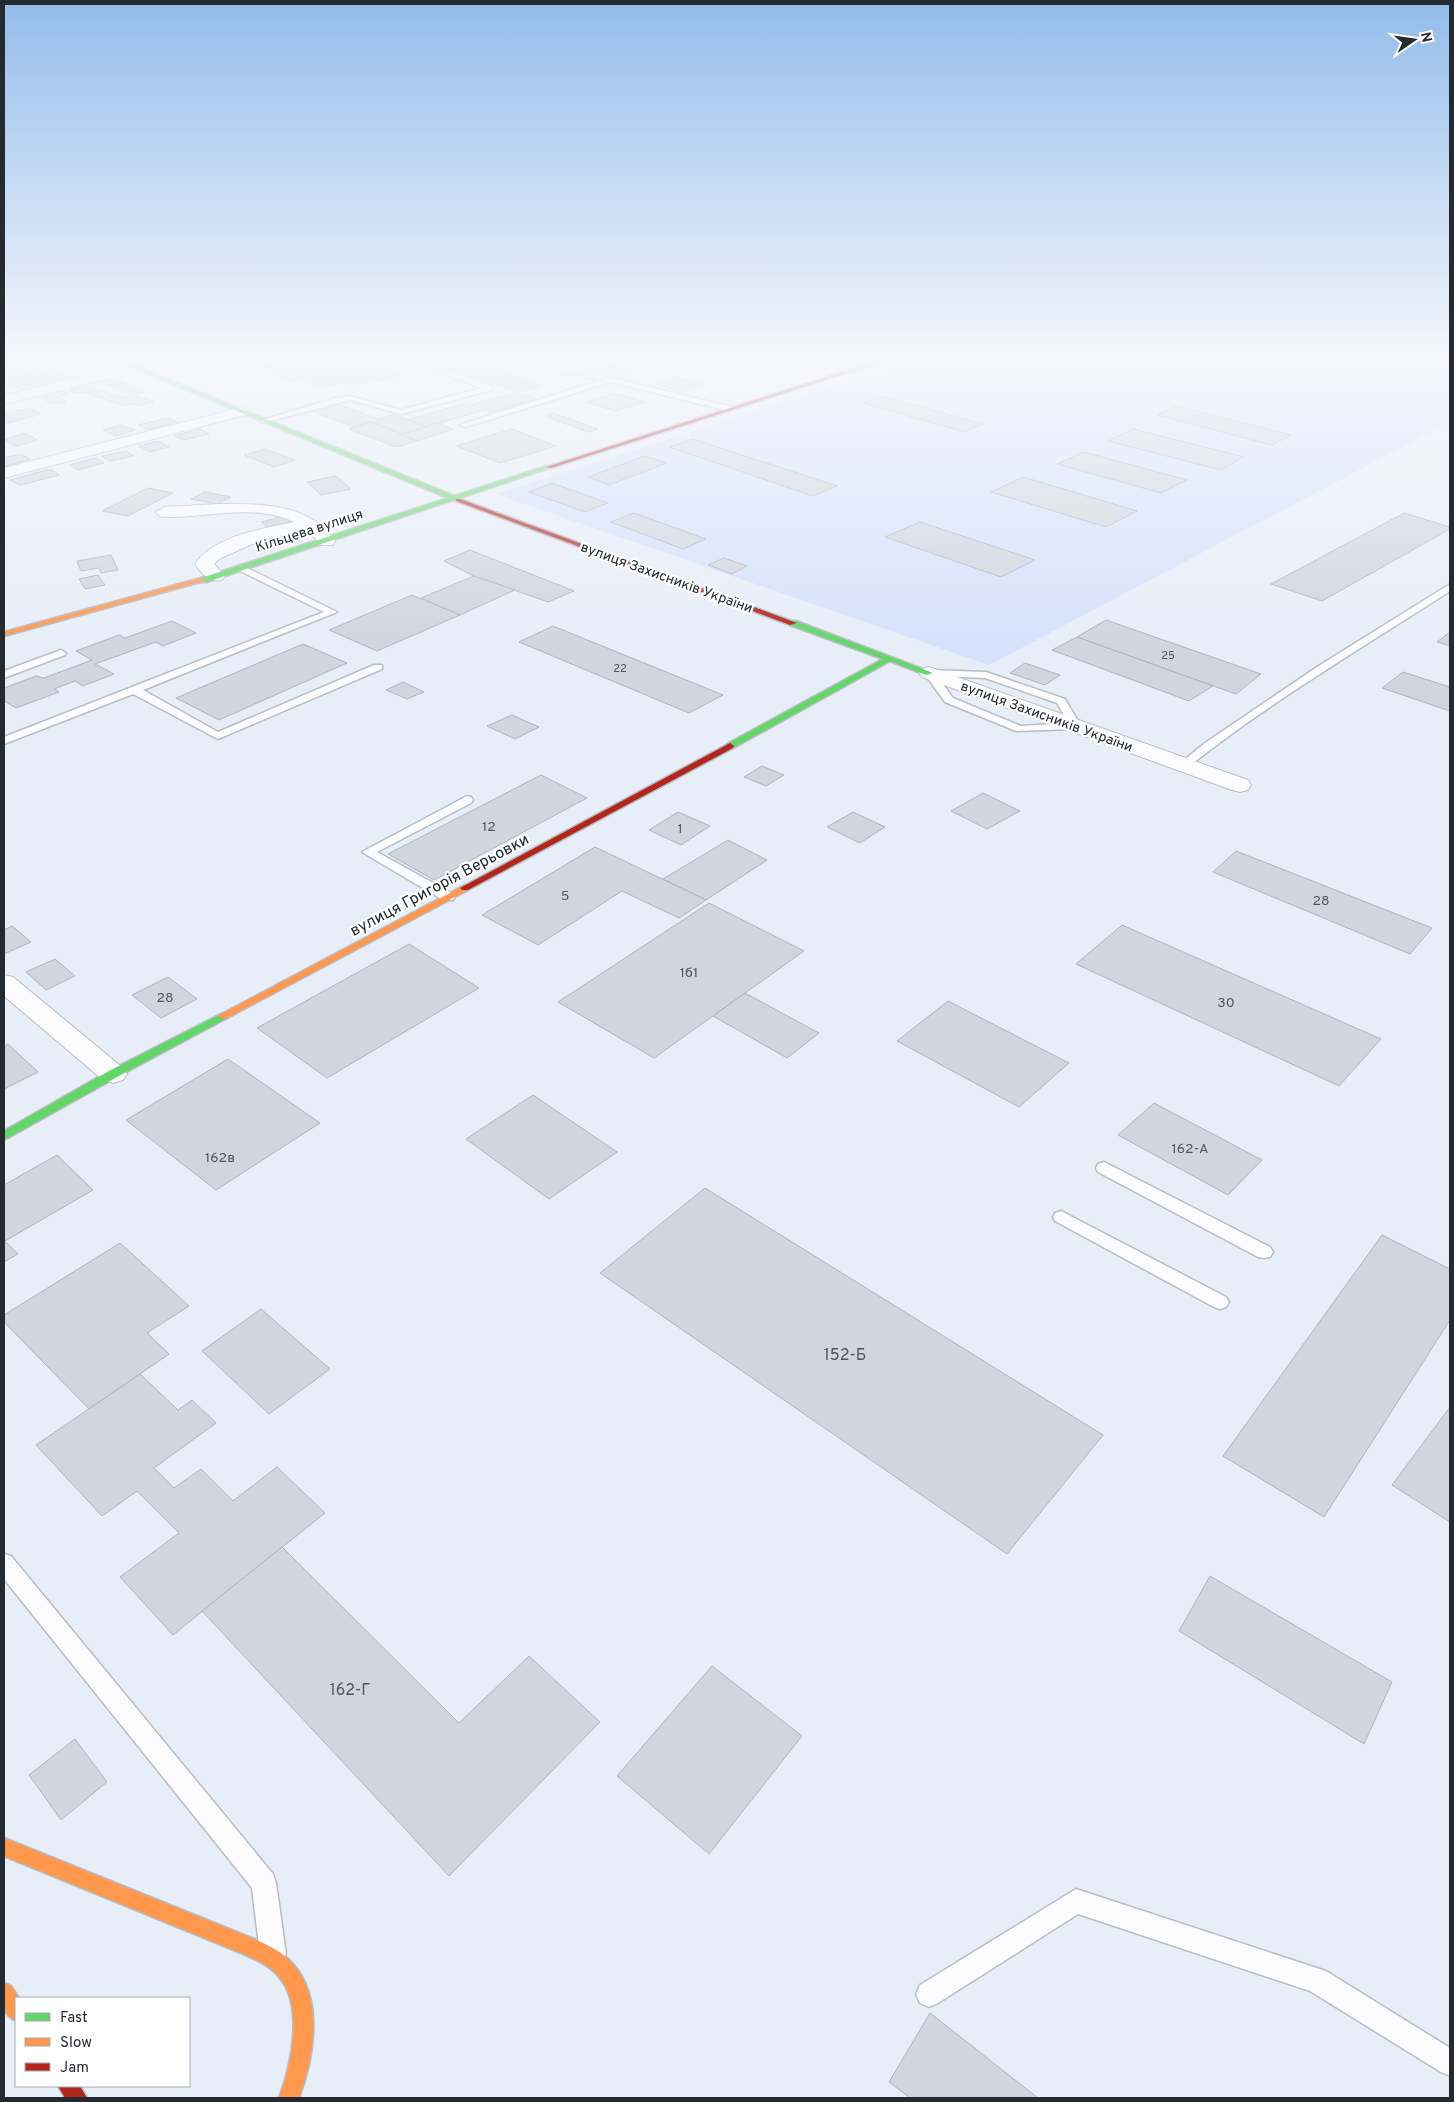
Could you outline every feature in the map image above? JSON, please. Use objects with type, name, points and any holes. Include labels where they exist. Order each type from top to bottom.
[{"type":"street","points":[[4,473],[89,451]]},
{"type":"street","name":"вулиця Захисників України","points":[[337,451],[452,498],[928,674],[1240,785]]},
{"type":"street","name":"Кільцева вулиця","points":[[4,634],[178,589],[598,451]]},
{"type":"street","points":[[164,512],[236,508],[274,511],[311,524],[327,541]]},
{"type":"street","points":[[216,576],[204,564],[211,555],[246,541],[311,524]]},
{"type":"street","name":"вулиця Григорія Верьовки","points":[[4,1136],[114,1074],[687,770],[888,659]]},
{"type":"street","points":[[4,983],[114,1074]]},
{"type":"street","points":[[4,1847],[120,1892],[261,1952],[289,1972],[301,2004],[302,2054],[290,2098]]},
{"type":"street","points":[[4,1992],[15,2008]]},
{"type":"street","points":[[69,2087],[77,2098]]},
{"type":"lane","points":[[4,741],[332,612],[241,568]]},
{"type":"lane","points":[[1184,766],[1209,745],[1321,669],[1450,587]]},
{"type":"lane","points":[[4,675],[60,654]]},
{"type":"lane","points":[[134,690],[218,736],[378,667]]},
{"type":"lane","points":[[448,897],[368,852],[467,800]]},
{"type":"lane","points":[[1104,1168],[1264,1252]]},
{"type":"lane","points":[[1061,1216],[1220,1302]]},
{"type":"lane","points":[[4,1563],[264,1883],[274,1962]]},
{"type":"lane","points":[[929,1994],[1076,1901],[1317,1980],[1450,2063]]},
{"type":"shaded area","points":[[631,451],[1395,451],[989,665],[496,494]]},
{"type":"building","points":[[126,451],[134,456],[110,461],[102,456]]},
{"type":"building","points":[[258,451],[271,451],[295,460],[274,467],[244,455]]},
{"type":"building","points":[[469,451],[539,451],[500,463]]},
{"type":"building","points":[[681,451],[730,451],[837,486],[813,496]]},
{"type":"building","points":[[1147,451],[1221,451],[1244,457],[1221,470]]},
{"type":"building","points":[[1084,452],[1187,480],[1161,493],[1057,464]]},
{"type":"building","points":[[20,454],[30,459],[6,466],[4,464],[4,458]]},
{"type":"building","points":[[645,456],[667,463],[609,485],[588,477]]},
{"type":"building","points":[[95,458],[104,463],[78,470],[69,465]]},
{"type":"building","points":[[50,469],[60,475],[20,485],[10,480]]},
{"type":"building","points":[[336,476],[351,489],[321,495],[307,482]]},
{"type":"building","points":[[1023,477],[1137,511],[1106,527],[991,492]]},
{"type":"building","points":[[552,483],[608,503],[585,512],[529,492]]},
{"type":"building","points":[[148,488],[173,493],[128,516],[102,511]]},
{"type":"building","points":[[205,492],[231,497],[217,504],[191,499]]},
{"type":"building","points":[[634,513],[706,539],[683,549],[611,522]]},
{"type":"building","points":[[1404,513],[1450,527],[1450,529],[1322,601],[1271,584]]},
{"type":"building","points":[[284,516],[293,523],[270,529],[261,522]]},
{"type":"building","points":[[920,522],[1035,560],[1001,577],[885,537]]},
{"type":"building","points":[[470,550],[574,591],[548,602],[474,576],[444,561]]},
{"type":"building","points":[[111,555],[118,570],[101,573],[99,568],[81,571],[77,561]]},
{"type":"building","points":[[724,558],[747,566],[732,574],[708,565]]},
{"type":"building","points":[[98,575],[105,585],[85,589],[79,579]]},
{"type":"building","points":[[474,576],[515,590],[460,615],[421,598]]},
{"type":"building","points":[[412,595],[460,615],[377,651],[329,630]]},
{"type":"building","points":[[1106,620],[1261,674],[1236,694],[1077,637]]},
{"type":"building","points":[[172,621],[196,633],[163,646],[156,642],[95,664],[114,674],[83,686],[75,681],[54,689],[59,692],[16,708],[4,701],[4,688],[36,676],[44,678],[92,660],[76,651],[119,635],[125,638]]},
{"type":"building","points":[[553,626],[723,695],[689,713],[519,642]]},
{"type":"building","points":[[1450,632],[1450,646],[1437,642]]},
{"type":"building","points":[[1077,637],[1213,686],[1189,701],[1052,650]]},
{"type":"building","points":[[303,644],[347,663],[219,720],[176,698]]},
{"type":"building","points":[[1025,663],[1060,675],[1045,685],[1010,673]]},
{"type":"building","points":[[1403,672],[1450,687],[1450,711],[1382,688]]},
{"type":"building","points":[[403,682],[424,692],[407,699],[386,690]]},
{"type":"building","points":[[512,715],[539,727],[515,739],[487,726]]},
{"type":"building","points":[[762,766],[784,775],[766,786],[744,777]]},
{"type":"building","points":[[541,775],[587,798],[434,880],[388,854]]},
{"type":"building","points":[[983,793],[1020,811],[987,829],[951,811]]},
{"type":"building","points":[[678,812],[710,826],[681,845],[649,830]]},
{"type":"building","points":[[853,812],[885,827],[860,843],[827,827]]},
{"type":"building","points":[[728,840],[767,860],[706,900],[663,879]]},
{"type":"building","points":[[595,847],[706,900],[679,918],[622,891],[538,945],[482,915]]},
{"type":"building","points":[[1236,851],[1432,928],[1410,954],[1213,872]]},
{"type":"building","points":[[709,903],[804,951],[654,1058],[558,1002]]},
{"type":"building","points":[[1122,925],[1381,1039],[1339,1086],[1076,964]]},
{"type":"building","points":[[12,926],[31,942],[4,954],[4,930]]},
{"type":"building","points":[[409,944],[479,988],[327,1078],[257,1028]]},
{"type":"building","points":[[55,959],[75,976],[46,990],[26,972]]},
{"type":"building","points":[[168,977],[197,999],[161,1018],[132,995]]},
{"type":"building","points":[[745,993],[819,1033],[787,1058],[713,1016]]},
{"type":"building","points":[[948,1001],[1069,1063],[1019,1107],[897,1041]]},
{"type":"building","points":[[8,1044],[38,1072],[4,1089],[4,1047]]},
{"type":"building","points":[[228,1059],[320,1123],[216,1190],[126,1120]]},
{"type":"building","points":[[533,1095],[617,1152],[549,1199],[466,1139]]},
{"type":"building","points":[[1154,1103],[1262,1160],[1228,1195],[1118,1135]]},
{"type":"building","points":[[57,1155],[93,1190],[5,1241],[18,1254],[4,1262],[4,1185]]},
{"type":"building","points":[[705,1188],[1103,1435],[1007,1554],[600,1273]]},
{"type":"building","points":[[1382,1235],[1450,1269],[1450,1320],[1324,1517],[1223,1456]]},
{"type":"building","points":[[120,1243],[189,1306],[147,1333],[169,1354],[89,1409],[4,1322],[4,1315]]},
{"type":"building","points":[[261,1309],[330,1369],[269,1414],[202,1351]]},
{"type":"building","points":[[140,1374],[178,1410],[192,1400],[216,1423],[154,1468],[174,1488],[201,1469],[233,1501],[277,1467],[325,1513],[173,1635],[120,1577],[179,1533],[137,1491],[102,1516],[36,1445]]},
{"type":"building","points":[[1450,1407],[1450,1522],[1392,1485]]},
{"type":"building","points":[[282,1547],[459,1723],[529,1656],[600,1722],[449,1876],[202,1611]]},
{"type":"building","points":[[1210,1576],[1392,1682],[1364,1744],[1179,1631]]},
{"type":"building","points":[[712,1666],[802,1736],[709,1854],[617,1776]]},
{"type":"building","points":[[75,1739],[107,1782],[61,1820],[29,1775]]},
{"type":"building","points":[[930,2013],[1038,2098],[910,2098],[889,2082]]},
{"type":"traffic: fast","points":[[339,451],[458,500]]},
{"type":"traffic: fast","points":[[204,580],[549,467]]},
{"type":"traffic: fast","points":[[793,623],[929,673]]},
{"type":"traffic: fast","points":[[730,746],[888,659]]},
{"type":"traffic: fast","points":[[4,1136],[113,1074],[223,1016]]},
{"type":"traffic: slow","points":[[4,634],[204,580]]},
{"type":"traffic: slow","points":[[223,1016],[465,888]]},
{"type":"traffic: slow","points":[[4,1847],[247,1946],[268,1956],[283,1967],[295,1983],[300,1998],[303,2033],[298,2069],[289,2098]]},
{"type":"traffic: slow","points":[[4,1993],[15,2010]]},
{"type":"traffic: jam","points":[[549,467],[599,451]]},
{"type":"traffic: jam","points":[[458,500],[793,623]]},
{"type":"traffic: jam","points":[[465,888],[730,746]]},
{"type":"traffic: jam","points":[[69,2087],[77,2098]]}]
